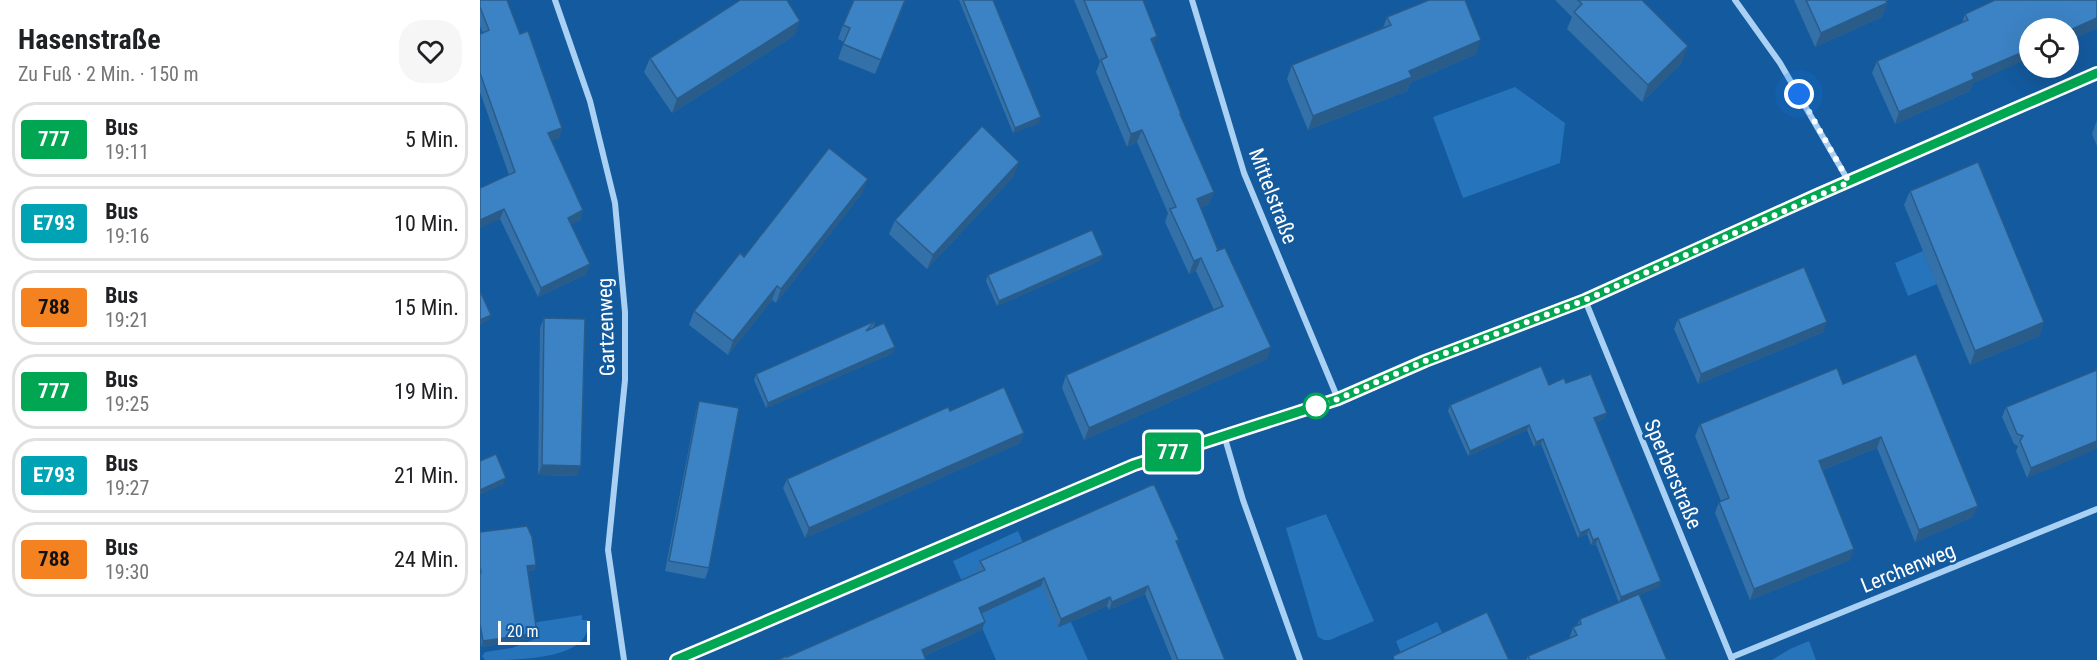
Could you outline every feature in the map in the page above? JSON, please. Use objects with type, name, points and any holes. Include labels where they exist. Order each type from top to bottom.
[{"type":"street","name":"Gartzenweg","points":[[555,0],[590,101],[615,203],[625,312],[625,380],[608,550],[624,660]]},
{"type":"street","name":"Mittelstraße","points":[[1192,0],[1244,173],[1338,399]]},
{"type":"street","points":[[1735,0],[1780,63],[1849,182]]},
{"type":"street","points":[[676,660],[1134,465],[1338,399],[1425,361],[1585,300],[2097,73]]},
{"type":"street","name":"Sperberstraße","points":[[1585,300],[1732,659]]},
{"type":"street","points":[[1224,435],[1243,500],[1300,660]]},
{"type":"street","name":"Lerchenweg","points":[[1732,659],[2097,509]]},
{"type":"shaded area","points":[[1515,87],[1565,123],[1560,163],[1463,198],[1433,117]]},
{"type":"shaded area","points":[[1923,251],[1937,284],[1908,296],[1895,263]]},
{"type":"shaded area","points":[[1326,514],[1374,621],[1330,640],[1318,637],[1286,528]]},
{"type":"shaded area","points":[[1018,531],[1059,627],[1071,622],[1088,660],[996,660],[953,561]]},
{"type":"shaded area","points":[[582,615],[582,620],[587,620],[586,633],[579,643],[567,650],[533,658],[485,660],[482,656],[485,652],[512,648],[535,639],[532,623]]},
{"type":"shaded area","points":[[1437,622],[1444,637],[1402,656],[1396,641]]},
{"type":"shaded area","points":[[1809,641],[1816,660],[1772,660],[1790,649]]},
{"type":"building","points":[[480,0],[507,0],[520,34],[528,31],[562,128],[548,133],[583,210],[568,218],[590,264],[541,288],[504,209],[480,220],[480,188],[515,172],[480,73],[480,34],[489,30],[480,7]]},
{"type":"building","points":[[740,0],[787,0],[800,21],[677,99],[650,58]]},
{"type":"building","points":[[854,0],[905,0],[881,60],[843,44],[850,28],[843,25]]},
{"type":"building","points":[[963,0],[993,0],[1041,117],[1015,128]]},
{"type":"building","points":[[1084,0],[1143,0],[1157,36],[1151,39],[1214,192],[1197,199],[1218,250],[1216,251],[1225,248],[1271,347],[1089,428],[1066,375],[1223,306],[1201,258],[1194,261],[1170,209],[1176,207],[1142,130],[1131,134],[1101,60],[1107,57]]},
{"type":"building","points":[[1429,0],[1465,0],[1481,40],[1409,71],[1412,77],[1313,116],[1292,65],[1391,25],[1387,17]]},
{"type":"building","points":[[1578,0],[1642,0],[1688,46],[1648,85],[1574,12],[1582,4]]},
{"type":"building","points":[[1806,0],[1886,0],[1887,3],[1821,33]]},
{"type":"building","points":[[1995,0],[2097,0],[2097,18],[2079,26],[2079,18],[2019,18],[2019,54],[1972,74],[1974,79],[1899,112],[1877,61],[1968,20],[1965,14]]},
{"type":"building","points":[[982,126],[1019,162],[933,255],[895,220]]},
{"type":"building","points":[[829,148],[868,179],[781,289],[777,286],[733,341],[694,311],[740,253],[744,257]]},
{"type":"building","points":[[1978,162],[2044,322],[1975,351],[1910,191]]},
{"type":"building","points":[[1092,230],[1103,255],[999,301],[988,275]]},
{"type":"building","points":[[1804,267],[1827,322],[1701,374],[1678,319]]},
{"type":"building","points":[[480,291],[491,315],[480,320]]},
{"type":"building","points":[[544,318],[585,319],[581,466],[542,465]]},
{"type":"building","points":[[875,321],[866,331],[884,323],[895,347],[768,403],[756,374]]},
{"type":"building","points":[[1916,354],[1978,506],[1919,530],[1881,437],[1819,461],[1854,549],[1754,589],[1719,502],[1729,498],[1700,424],[1837,368],[1843,384]]},
{"type":"building","points":[[1541,366],[1549,385],[1564,378],[1566,383],[1591,374],[1607,413],[1594,418],[1661,581],[1621,597],[1598,538],[1593,540],[1589,529],[1580,533],[1543,439],[1536,442],[1529,425],[1470,451],[1450,405]]},
{"type":"building","points":[[2097,370],[2097,441],[2031,468],[2020,441],[2023,436],[2017,434],[2006,407]]},
{"type":"building","points":[[1004,387],[1024,433],[809,528],[787,479],[948,407],[950,411]]},
{"type":"building","points":[[699,401],[739,408],[709,568],[669,561]]},
{"type":"building","points":[[496,454],[506,478],[480,490],[480,461]]},
{"type":"building","points":[[1154,484],[1179,540],[1176,541],[1225,660],[1178,660],[1148,586],[1112,602],[1110,597],[1061,619],[1044,578],[979,608],[985,622],[922,650],[926,660],[777,660],[985,570],[980,561]]},
{"type":"building","points":[[527,526],[532,537],[536,565],[527,566],[537,633],[483,641],[480,624],[480,532]]},
{"type":"building","points":[[1639,594],[1667,660],[1530,660],[1528,656],[1577,635],[1573,627],[1581,624],[1580,619]]},
{"type":"building","points":[[1487,612],[1509,660],[1394,660],[1393,656]]},
{"type":"bus line","name":"777","points":[[676,660],[1134,465],[1338,399],[1425,361],[1585,300],[1817,195],[2097,73]]},
{"type":"route","points":[[1316,406],[1338,399],[1425,361],[1585,300],[1849,182],[1799,94]]}]
